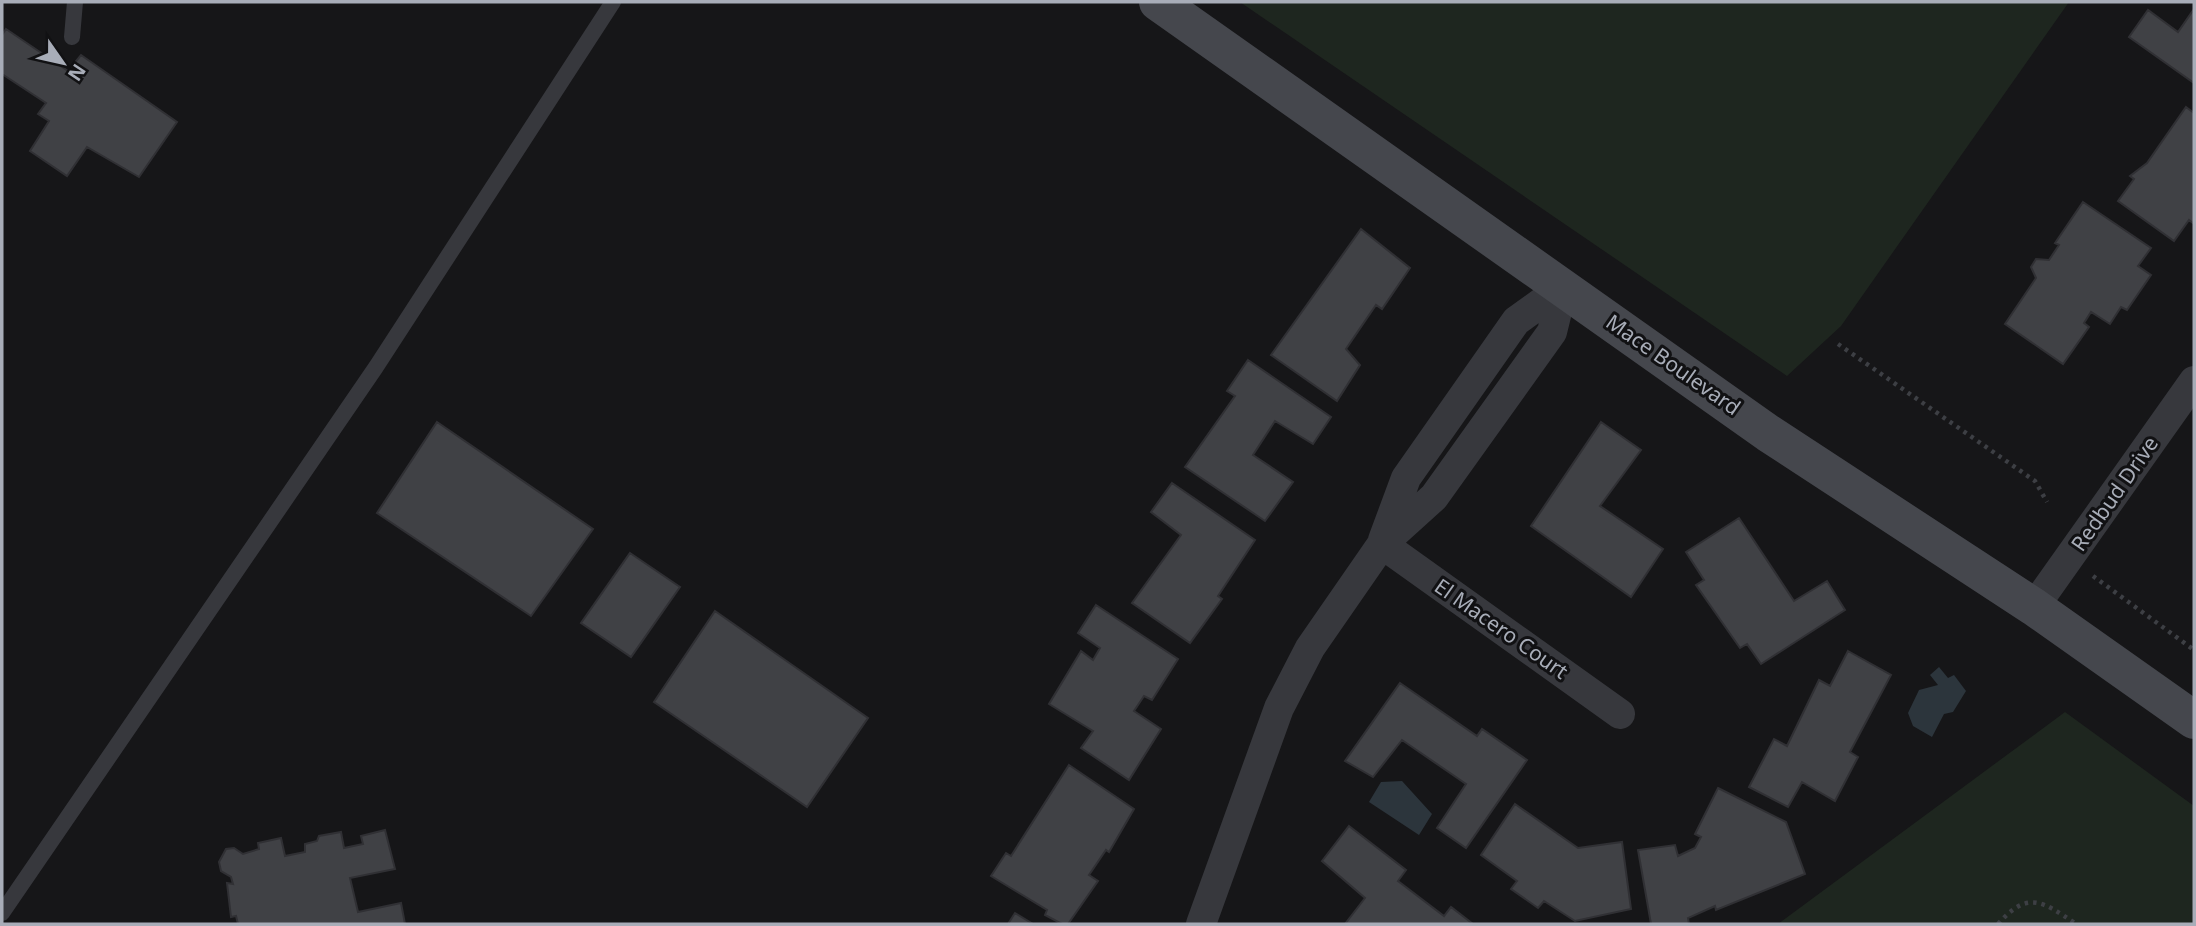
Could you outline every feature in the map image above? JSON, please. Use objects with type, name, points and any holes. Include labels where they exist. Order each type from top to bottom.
[{"type":"street","name":"Mace Boulevard","points":[[1158,2],[1768,432],[2035,607],[2194,720]]},
{"type":"street","points":[[1201,924],[1279,708],[1310,648],[1382,544],[1406,478],[1516,321],[1563,287]]},
{"type":"street","name":"Redbud Drive","points":[[2035,607],[2194,381]]},
{"type":"street","name":"El Macero Court","points":[[1382,544],[1620,714]]},
{"type":"lane","points":[[72,37],[75,2]]},
{"type":"lane","points":[[2,913],[376,367],[613,2]]},
{"type":"path","points":[[1838,344],[2035,481],[2047,502]]},
{"type":"path","points":[[2068,559],[2194,650]]},
{"type":"path","points":[[1998,924],[2012,908],[2031,900],[2049,906],[2076,924]]},
{"type":"shaded area","points":[[1240,2],[2069,2],[1841,326],[1787,376]]},
{"type":"shaded area","points":[[1939,667],[1948,678],[1954,675],[1966,691],[1953,712],[1944,714],[1932,737],[1913,726],[1908,713],[1919,690],[1938,685],[1930,675]]},
{"type":"shaded area","points":[[2065,712],[2194,806],[2194,924],[1778,924]]},
{"type":"shaded area","points":[[1402,781],[1432,814],[1419,835],[1369,802],[1381,782]]},
{"type":"building","points":[[2194,9],[2194,83],[2129,37],[2148,10],[2178,32]]},
{"type":"building","points":[[6,29],[68,71],[81,55],[177,122],[139,177],[87,147],[67,176],[30,151],[49,121],[38,114],[46,103],[2,74],[2,35]]},
{"type":"building","points":[[2186,107],[2194,113],[2194,224],[2189,220],[2174,241],[2118,201],[2134,179],[2130,176],[2147,163]]},
{"type":"building","points":[[2083,202],[2151,248],[2138,266],[2151,275],[2127,310],[2121,307],[2110,324],[2091,312],[2084,323],[2089,327],[2063,364],[2005,324],[2036,278],[2031,267],[2036,259],[2049,260],[2059,245],[2055,243]]},
{"type":"building","points":[[1361,229],[1410,268],[1382,309],[1376,305],[1346,349],[1360,365],[1337,401],[1271,355]]},
{"type":"building","points":[[1248,360],[1331,417],[1313,444],[1275,421],[1253,455],[1293,482],[1265,521],[1185,467],[1235,396],[1227,391]]},
{"type":"building","points":[[437,422],[593,529],[531,616],[377,513]]},
{"type":"building","points":[[1601,422],[1641,450],[1600,506],[1663,549],[1631,597],[1531,526]]},
{"type":"building","points":[[1172,483],[1255,540],[1218,596],[1222,599],[1190,643],[1132,603],[1181,535],[1151,512]]},
{"type":"building","points":[[1739,518],[1794,601],[1827,581],[1845,610],[1761,664],[1747,644],[1740,648],[1696,585],[1704,580],[1686,552]]},
{"type":"building","points":[[630,553],[680,587],[631,657],[581,623]]},
{"type":"building","points":[[1096,605],[1178,659],[1152,700],[1144,696],[1134,711],[1161,729],[1129,780],[1081,748],[1093,731],[1049,704],[1081,651],[1093,660],[1100,648],[1078,633]]},
{"type":"building","points":[[715,611],[868,718],[807,807],[654,702]]},
{"type":"building","points":[[1848,651],[1891,675],[1850,752],[1858,757],[1835,801],[1802,782],[1788,807],[1749,787],[1774,739],[1787,746],[1819,680],[1830,686]]},
{"type":"building","points":[[1400,683],[1477,736],[1482,729],[1527,760],[1466,848],[1437,828],[1466,784],[1402,740],[1373,777],[1345,761]]},
{"type":"building","points":[[1069,765],[1134,809],[1109,852],[1106,850],[1089,875],[1098,881],[1068,924],[1062,924],[1045,915],[1047,910],[991,876],[1006,853],[1011,856]]},
{"type":"building","points":[[1718,788],[1786,822],[1805,874],[1716,910],[1715,906],[1688,918],[1689,924],[1651,924],[1638,850],[1675,845],[1678,856],[1695,848],[1701,837],[1695,834]]},
{"type":"building","points":[[1515,804],[1578,848],[1622,842],[1631,909],[1575,921],[1544,901],[1538,908],[1511,889],[1517,881],[1481,855]]},
{"type":"building","points":[[1349,826],[1406,870],[1398,881],[1444,916],[1451,907],[1473,924],[1345,924],[1365,898],[1322,861]]},
{"type":"building","points":[[385,830],[395,869],[350,878],[358,912],[401,903],[405,924],[238,924],[236,916],[231,917],[227,883],[233,884],[231,877],[221,871],[219,862],[226,849],[234,848],[243,854],[259,849],[258,843],[281,838],[285,856],[305,852],[305,844],[317,841],[319,836],[341,832],[344,848],[363,844],[361,836]]},
{"type":"building","points":[[1015,913],[1033,924],[1008,924]]}]
